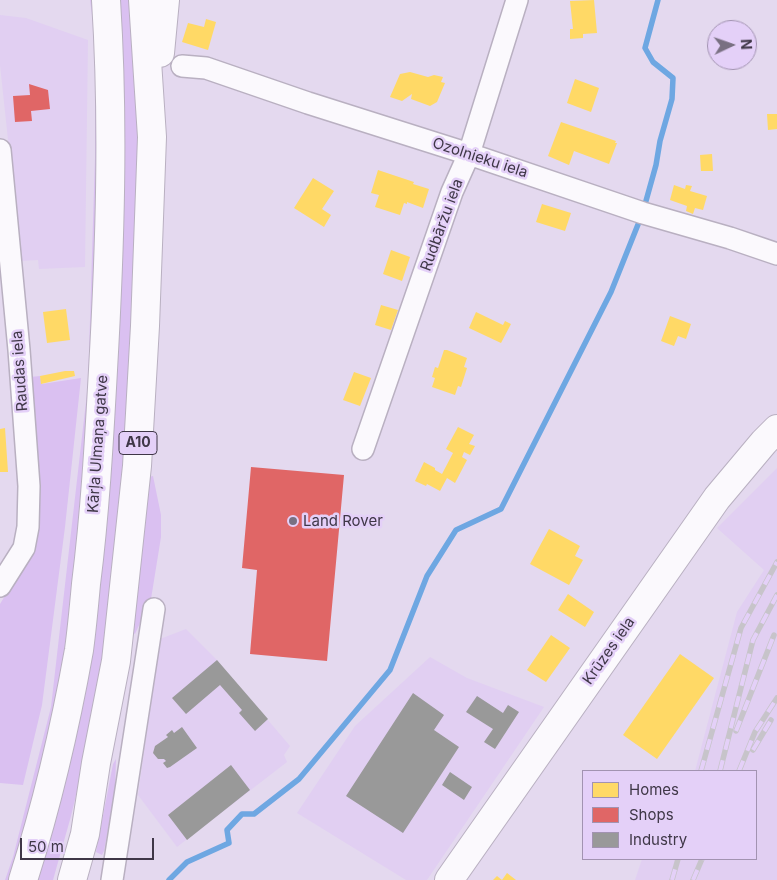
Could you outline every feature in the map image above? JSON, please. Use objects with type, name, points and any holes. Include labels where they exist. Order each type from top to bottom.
[{"type":"main road","name":"Kārļa Ulmaņa gatve","points":[[23,880],[42,821],[62,738],[79,648],[90,554],[98,461],[109,267],[111,162],[106,0]]},
{"type":"main road","name":"A10","points":[[72,880],[85,834],[96,763],[116,661],[137,466],[145,326],[152,137],[143,0]]},
{"type":"main road","points":[[152,137],[164,0]]},
{"type":"main road","name":"Krūzes iela","points":[[449,880],[717,498],[777,429]]},
{"type":"street","name":"Rudbāržu iela","points":[[363,449],[452,192],[469,154],[518,0]]},
{"type":"street","name":"Ozolnieku iela","points":[[182,66],[206,68],[643,213],[730,238],[777,254]]},
{"type":"street","name":"Raudas iela","points":[[0,150],[15,305],[28,486],[28,527],[24,548],[0,586]]},
{"type":"street","points":[[112,880],[154,610]]},
{"type":"shaded area","points":[[90,0],[95,0],[97,40],[99,234],[81,527],[66,654],[46,760],[11,880],[5,880],[13,857],[51,707],[88,384],[95,157],[95,39]]},
{"type":"shaded area","points":[[117,0],[132,0],[137,112],[138,245],[128,434],[105,652],[91,733],[53,880],[37,880],[64,788],[80,704],[106,524],[112,461],[116,386]]},
{"type":"shaded area","points":[[0,15],[26,18],[88,40],[85,267],[39,269],[38,260],[21,261],[0,65]]},
{"type":"shaded area","points":[[40,376],[42,384],[81,378],[65,527],[42,705],[23,785],[0,783],[0,604],[32,551],[30,377]]},
{"type":"shaded area","points":[[777,468],[777,880],[635,880],[642,860],[757,860],[757,770],[695,770],[737,612],[764,570],[717,528]]},
{"type":"shaded area","points":[[153,476],[161,515],[161,537],[151,599],[135,634],[132,632],[149,477]]},
{"type":"shaded area","points":[[186,629],[217,660],[290,746],[284,755],[287,762],[177,847],[138,795],[160,639]]},
{"type":"shaded area","points":[[430,657],[467,678],[544,707],[427,880],[406,880],[297,813],[355,726]]},
{"type":"shaded area","points":[[116,759],[115,791],[102,855],[96,852],[113,764]]},
{"type":"building: Homes","points":[[594,0],[597,33],[583,34],[583,38],[570,39],[570,29],[573,29],[570,1]]},
{"type":"building: Homes","points":[[206,19],[216,22],[208,50],[182,42],[188,23],[204,27]]},
{"type":"building: Homes","points":[[410,72],[428,77],[434,75],[443,77],[441,82],[445,83],[437,102],[430,106],[411,99],[412,94],[402,101],[390,97],[400,74]]},
{"type":"building: Homes","points":[[575,79],[599,88],[591,112],[567,103]]},
{"type":"building: Homes","points":[[767,114],[777,114],[777,129],[768,130]]},
{"type":"building: Homes","points":[[561,122],[616,141],[615,143],[617,143],[609,164],[574,151],[569,165],[548,156]]},
{"type":"building: Homes","points":[[712,154],[713,171],[701,171],[700,155]]},
{"type":"building: Homes","points":[[378,170],[429,189],[423,208],[407,202],[407,204],[404,203],[400,215],[375,207],[379,195],[371,193]]},
{"type":"building: Homes","points":[[313,178],[334,191],[322,209],[331,215],[324,227],[294,208]]},
{"type":"building: Homes","points":[[674,185],[685,189],[686,185],[692,186],[690,191],[707,196],[703,210],[695,208],[693,214],[686,211],[687,206],[670,200]]},
{"type":"building: Homes","points":[[542,204],[571,213],[565,231],[536,222]]},
{"type":"building: Homes","points":[[391,250],[410,257],[402,281],[383,274]]},
{"type":"building: Homes","points":[[381,305],[398,310],[391,330],[375,325]]},
{"type":"building: Homes","points":[[66,309],[70,340],[47,343],[43,312]]},
{"type":"building: Homes","points":[[476,312],[503,325],[505,321],[511,324],[501,343],[469,328]]},
{"type":"building: Homes","points":[[670,316],[691,324],[686,339],[678,336],[674,346],[661,341]]},
{"type":"building: Homes","points":[[444,350],[467,358],[464,367],[467,368],[461,387],[458,386],[455,395],[432,387],[435,378],[432,377],[435,367],[438,368]]},
{"type":"building: Homes","points":[[74,371],[75,376],[41,384],[40,376]]},
{"type":"building: Homes","points":[[354,372],[371,378],[360,406],[343,400]]},
{"type":"building: Homes","points":[[458,427],[474,435],[469,444],[475,446],[470,455],[464,452],[462,457],[467,460],[455,483],[447,478],[440,491],[427,484],[426,486],[415,481],[424,462],[442,474],[453,453],[446,449]]},
{"type":"building: Homes","points":[[5,428],[8,472],[0,472],[0,429]]},
{"type":"building: Homes","points":[[549,529],[580,546],[575,556],[583,560],[569,585],[530,564]]},
{"type":"building: Homes","points":[[568,594],[594,612],[585,627],[558,610]]},
{"type":"building: Homes","points":[[551,635],[570,648],[546,682],[527,670]]},
{"type":"building: Homes","points":[[680,654],[714,678],[657,759],[623,735]]},
{"type":"building: Homes","points":[[507,873],[516,880],[502,880]]},
{"type":"building: Homes","points":[[497,876],[502,880],[493,880]]},
{"type":"building: Shops","points":[[29,84],[48,90],[50,109],[31,111],[32,121],[15,122],[13,96],[30,95]]},
{"type":"building: Shops","name":"Land Rover","points":[[251,467],[344,475],[327,661],[250,654],[257,570],[242,568]]},
{"type":"building: Industry","points":[[217,660],[268,719],[255,731],[239,713],[242,710],[220,685],[186,714],[172,698]]},
{"type":"building: Industry","points":[[413,693],[444,715],[434,730],[459,747],[403,833],[346,796]]},
{"type":"building: Industry","points":[[477,696],[503,713],[508,705],[519,712],[495,749],[484,742],[493,729],[466,712]]},
{"type":"building: Industry","points":[[182,727],[197,748],[167,768],[163,763],[166,761],[158,759],[153,753],[155,746],[168,737],[166,735],[172,730],[174,733]]},
{"type":"building: Industry","points":[[231,765],[250,790],[187,840],[168,815]]},
{"type":"building: Industry","points":[[450,772],[472,787],[464,800],[442,785]]},
{"type":"waterway","points":[[644,208],[672,99],[673,78],[653,62],[645,48],[658,0]]},
{"type":"waterway","points":[[169,880],[187,862],[229,843],[227,830],[242,814],[254,814],[299,779],[390,670],[427,576],[456,530],[501,509],[611,292],[641,217]]},
{"type":"railway","points":[[701,770],[741,628],[777,562]]},
{"type":"railway","points":[[720,770],[753,640],[777,595]]},
{"type":"railway","points":[[736,731],[774,635]]},
{"type":"railway","points":[[739,770],[755,732],[777,698]]},
{"type":"railway","points":[[753,750],[771,720]]},
{"type":"railway","points":[[672,880],[678,860]]},
{"type":"railway","points":[[693,880],[702,860]]},
{"type":"place","name":"Land Rover","points":[[293,521]]}]
